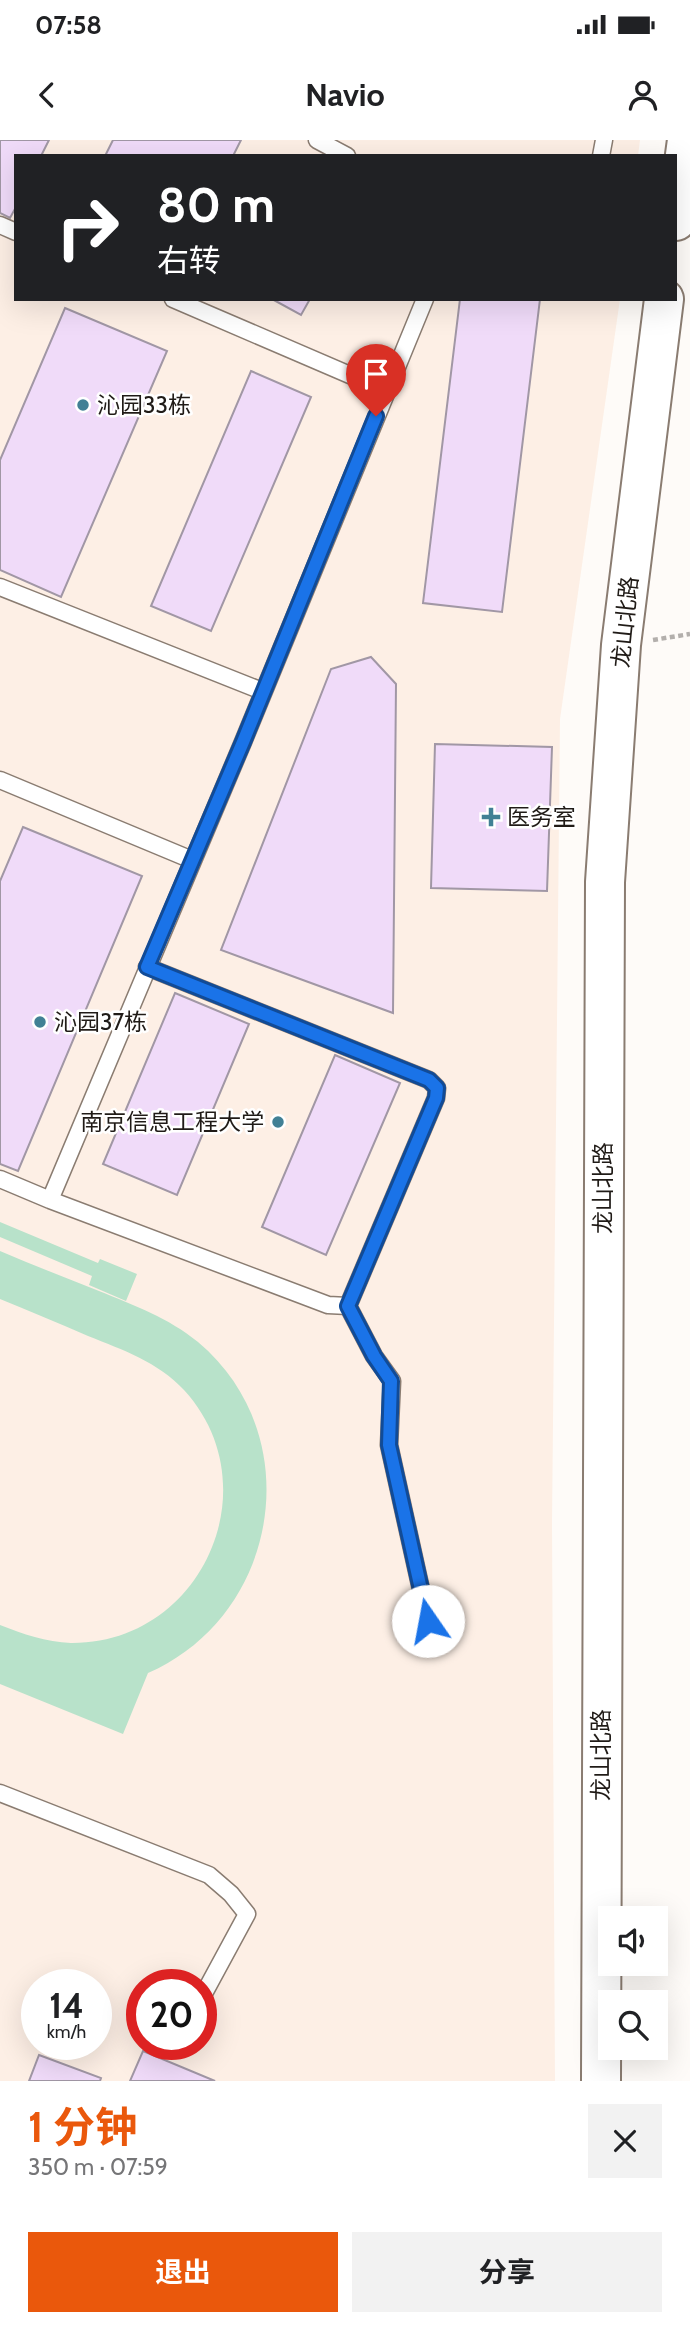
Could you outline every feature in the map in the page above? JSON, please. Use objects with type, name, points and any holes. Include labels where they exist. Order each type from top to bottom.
[{"type":"street","points":[[681,212],[687,140]]},
{"type":"street","name":"龙山北路","points":[[601,2081],[605,882],[621,645],[664,301]]},
{"type":"lane","points":[[317,140],[343,154]]},
{"type":"lane","points":[[178,301],[387,391]]},
{"type":"lane","points":[[50,1200],[424,301]]},
{"type":"lane","points":[[0,587],[262,691]]},
{"type":"lane","points":[[0,780],[192,860]]},
{"type":"lane","points":[[147,967],[429,1080],[437,1088],[436,1098],[348,1306]]},
{"type":"lane","points":[[0,1179],[328,1305],[348,1306]]},
{"type":"lane","points":[[348,1306],[374,1356],[391,1381],[389,1445],[428,1621]]},
{"type":"lane","points":[[0,1793],[209,1875],[231,1894],[247,1914],[217,1969]]},
{"type":"shaded area","name":"南京信息工程大学","points":[[0,140],[640,140],[638,154],[14,154],[14,301],[620,301],[560,719],[552,1524],[555,2081],[0,2081]]},
{"type":"green space","points":[[0,1222],[98,1263],[100,1259],[137,1274],[126,1301],[89,1285],[92,1276],[0,1237]]},
{"type":"green space","points":[[0,1251],[138,1307],[187,1333],[233,1381],[256,1425],[266,1472],[264,1521],[251,1567],[227,1610],[193,1646],[148,1673],[123,1734],[0,1684],[0,1625],[35,1637],[71,1643],[117,1636],[156,1617],[188,1589],[210,1553],[221,1513],[222,1470],[210,1428],[174,1380],[127,1352],[0,1299]]},
{"type":"building","points":[[0,140],[49,140],[42,154],[14,154],[14,211],[10,218],[0,213]]},
{"type":"building","points":[[113,140],[241,140],[234,154],[106,154]]},
{"type":"building","points":[[276,301],[309,301],[301,315]]},
{"type":"building","points":[[460,301],[540,301],[502,612],[423,603]]},
{"type":"building","name":"沁园33栋","points":[[65,308],[167,351],[61,597],[0,570],[0,460]]},
{"type":"building","points":[[251,371],[311,397],[211,631],[151,606]]},
{"type":"building","points":[[371,657],[396,684],[393,1013],[221,950],[331,669]]},
{"type":"building","name":"医务室","points":[[435,744],[552,747],[547,891],[431,888]]},
{"type":"building","name":"沁园37栋","points":[[23,827],[142,876],[18,1171],[0,1164],[0,881]]},
{"type":"building","points":[[175,993],[249,1024],[177,1195],[103,1164]]},
{"type":"building","points":[[335,1055],[400,1083],[326,1255],[262,1227]]},
{"type":"building","points":[[37,2060],[52,2060],[101,2078],[100,2081],[29,2081]]},
{"type":"building","points":[[139,2060],[165,2060],[215,2081],[130,2081]]},
{"type":"place","name":"沁园33栋","points":[[83,405]]},
{"type":"place","name":"医务室","points":[[491,817]]},
{"type":"place","name":"沁园37栋","points":[[40,1022]]},
{"type":"place","name":"南京信息工程大学","points":[[278,1122]]},
{"type":"route","points":[[376,416],[243,742],[147,967],[429,1080],[437,1088],[436,1098],[348,1306],[374,1356],[391,1381],[389,1445],[428,1621]]}]
